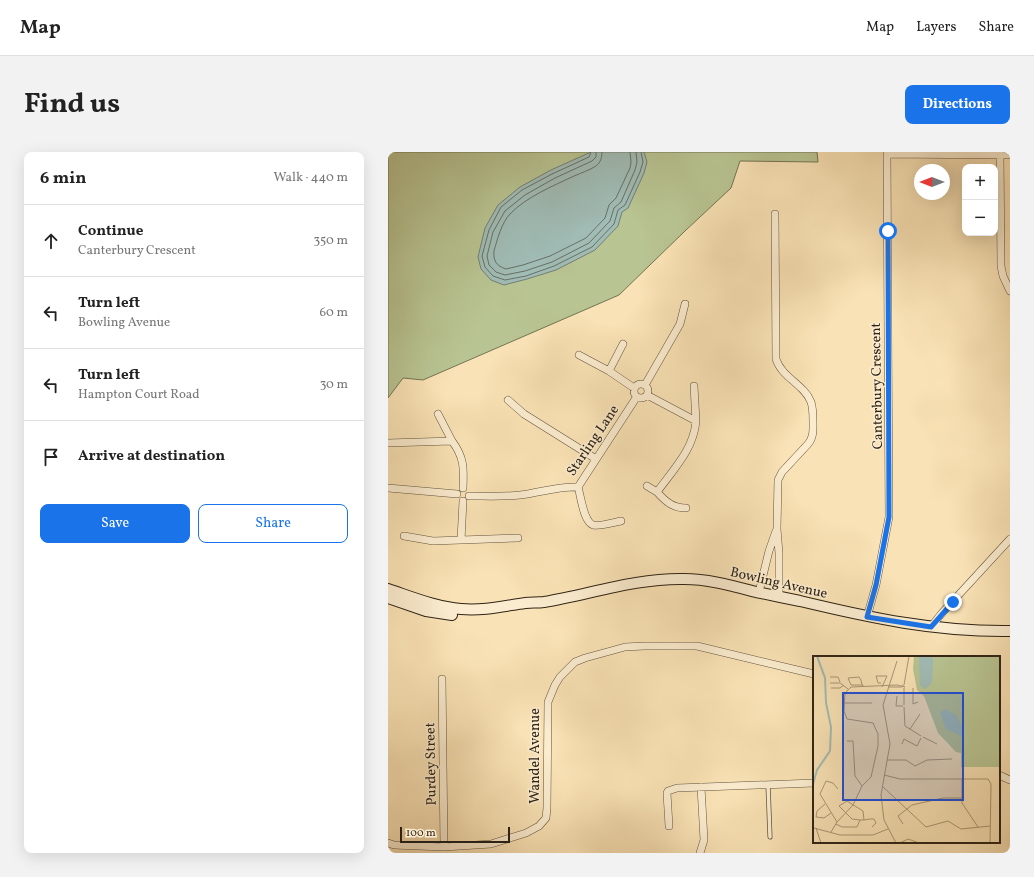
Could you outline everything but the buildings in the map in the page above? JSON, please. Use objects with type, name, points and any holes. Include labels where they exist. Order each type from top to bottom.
[{"type":"main road","name":"Bowling Avenue","points":[[388,589],[432,604],[463,609],[490,608],[542,602],[624,584],[661,580],[698,580],[779,596],[867,617],[931,627],[986,632],[1010,631]]},
{"type":"main road","name":"Bowling Avenue","points":[[388,598],[426,611],[458,616],[480,616],[531,608],[542,602]]},
{"type":"street","points":[[887,153],[1010,155]]},
{"type":"street","name":"Canterbury Crescent","points":[[867,617],[876,585],[889,517],[887,153]]},
{"type":"street","points":[[1000,155],[1001,266],[1010,291]]},
{"type":"street","points":[[775,214],[776,359],[780,368],[803,390],[811,402],[813,410],[813,432],[811,441],[782,472],[777,486],[779,596]]},
{"type":"street","points":[[645,385],[680,324],[685,304]]},
{"type":"street","points":[[609,371],[623,344]]},
{"type":"street","points":[[579,355],[609,371],[634,388]]},
{"type":"street","points":[[634,388],[638,385],[645,385]]},
{"type":"street","points":[[634,388],[633,392],[636,398],[643,398],[647,395],[648,389],[645,385]]},
{"type":"street","points":[[657,492],[688,448],[695,432],[696,421],[694,386]]},
{"type":"street","points":[[647,395],[696,421]]},
{"type":"street","name":"Starling Lane","points":[[469,496],[514,496],[562,488],[578,487],[636,398]]},
{"type":"street","points":[[508,400],[524,414],[596,459]]},
{"type":"street","points":[[438,414],[462,459],[463,488]]},
{"type":"street","points":[[388,443],[452,441]]},
{"type":"street","points":[[647,486],[677,508],[686,508]]},
{"type":"street","points":[[578,487],[586,519],[593,525],[621,521]]},
{"type":"street","points":[[388,488],[457,494]]},
{"type":"street","points":[[457,494],[460,489],[463,488]]},
{"type":"street","points":[[463,488],[468,490],[469,496],[463,501]]},
{"type":"street","points":[[457,494],[458,499],[463,501]]},
{"type":"street","points":[[461,540],[463,501]]},
{"type":"street","points":[[759,592],[769,551],[777,529]]},
{"type":"street","points":[[404,536],[433,540],[518,538]]},
{"type":"street","points":[[931,627],[1010,539]]},
{"type":"street","name":"Wandel Avenue","points":[[388,843],[394,845],[444,848],[491,844],[526,833],[543,823],[546,818],[548,808],[548,702],[554,685],[560,677],[576,662],[585,658],[625,647],[697,646],[813,674]]},
{"type":"street","name":"Purdey Street","points":[[442,679],[444,848]]},
{"type":"street","points":[[1000,775],[1010,780]]},
{"type":"street","points":[[669,826],[667,793],[668,791],[677,788],[813,783]]},
{"type":"street","points":[[700,853],[704,840],[701,787]]},
{"type":"lane","points":[[768,785],[770,837]]},
{"type":"green space","points":[[388,152],[817,152],[818,162],[740,161],[731,188],[619,295],[423,380],[403,378],[388,398]]},
{"type":"water","points":[[591,152],[644,152],[647,162],[644,173],[628,208],[622,212],[618,226],[595,250],[556,270],[504,285],[491,280],[481,269],[478,257],[485,228],[498,205],[520,187],[551,170]]},
{"type":"route","points":[[888,231],[889,517],[872,604],[867,617],[904,624],[931,627],[953,602]]}]
